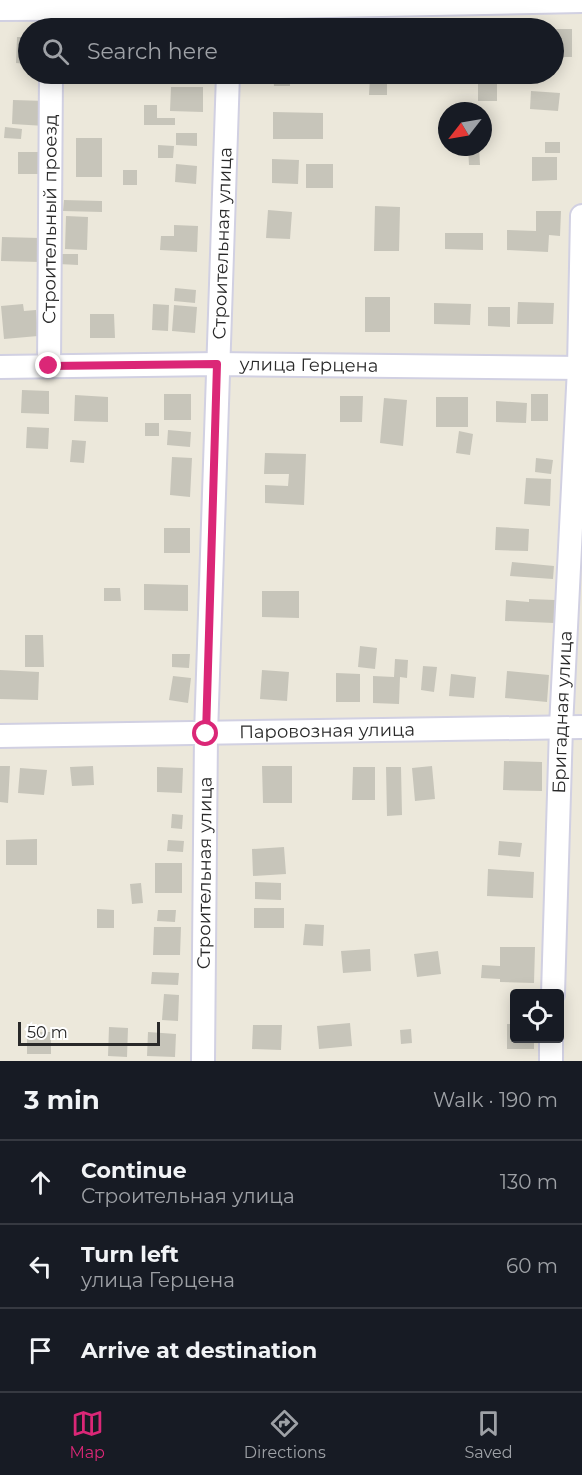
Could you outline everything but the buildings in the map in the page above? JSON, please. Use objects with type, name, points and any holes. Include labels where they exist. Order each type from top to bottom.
[{"type":"street","points":[[0,9],[51,12],[230,12],[431,1],[582,1]]},
{"type":"street","name":"Строительный проезд","points":[[49,366],[51,84]]},
{"type":"street","name":"Строительная улица","points":[[203,1061],[206,734],[228,84]]},
{"type":"street","name":"Бригадная улица","points":[[553,989],[571,727],[582,216]]},
{"type":"street","name":"улица Герцена","points":[[0,367],[217,364],[580,368]]},
{"type":"street","name":"Паровозная улица","points":[[0,736],[571,727]]},
{"type":"street","points":[[551,1043],[551,1061]]},
{"type":"route","points":[[49,366],[217,364],[206,734]]}]
